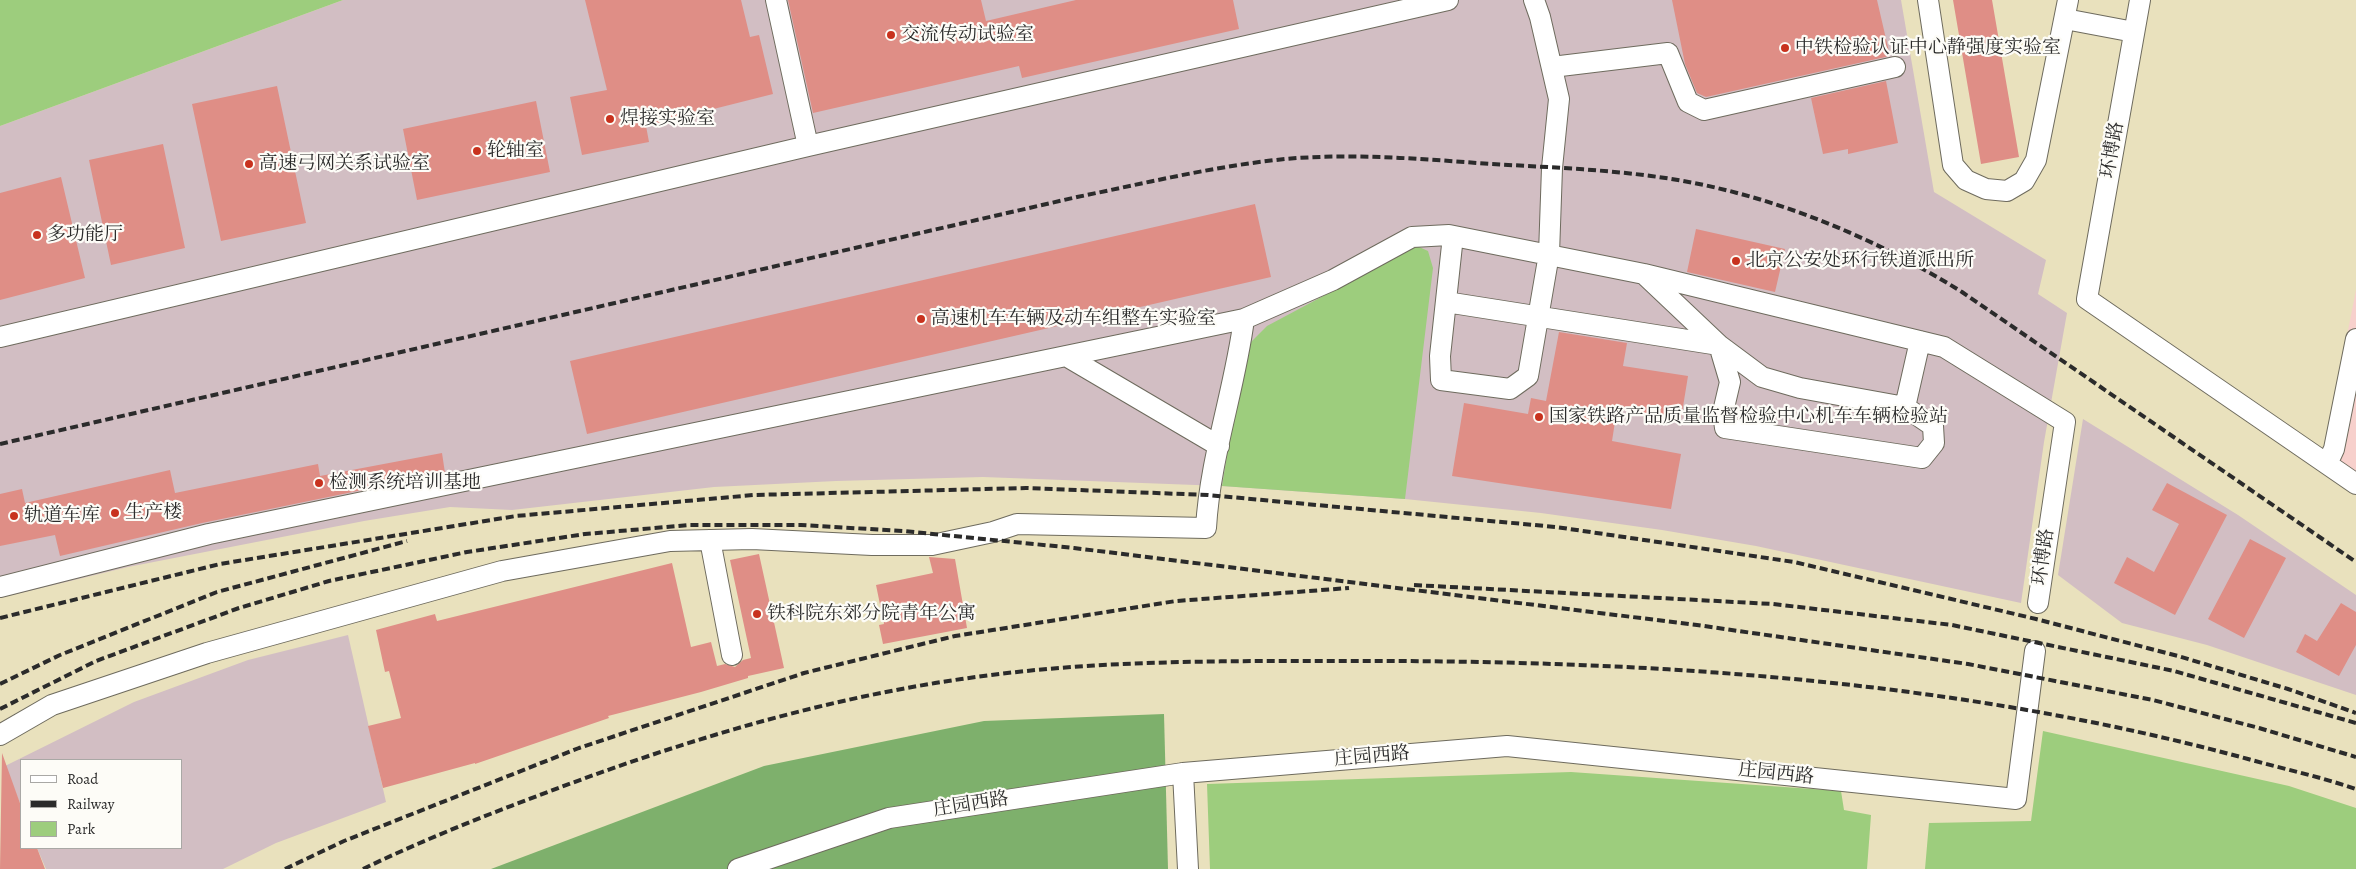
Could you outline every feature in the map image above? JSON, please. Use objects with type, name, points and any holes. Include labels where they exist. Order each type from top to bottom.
[{"type":"street","points":[[776,0],[808,146]]},
{"type":"street","points":[[1453,236],[1440,356],[1441,380],[1510,390],[1528,376],[1549,254],[1552,168],[1559,99],[1534,0]]},
{"type":"street","points":[[1928,0],[1953,165],[1966,180],[1986,189],[2007,191],[2024,182],[2036,160],[2067,10],[2134,32]]},
{"type":"street","name":"环博路","points":[[2140,0],[2087,299],[2327,464]]},
{"type":"street","points":[[0,337],[808,146],[1441,1]]},
{"type":"street","points":[[1552,67],[1668,53],[1688,102],[1704,110],[1895,67]]},
{"type":"street","points":[[0,587],[209,534],[1244,319],[1333,280],[1412,237],[1453,236],[1549,254],[1644,274],[1920,341],[1905,407]]},
{"type":"street","points":[[1644,274],[1719,346],[1762,377],[1800,388],[1905,407],[1933,426],[1934,443],[1922,458],[1725,428],[1723,412],[1730,382],[1719,346]]},
{"type":"street","points":[[1446,302],[1719,346]]},
{"type":"street","points":[[0,735],[52,704],[207,653],[502,571],[670,541],[752,539],[872,545],[932,545],[994,532],[1017,524],[1206,528],[1208,495],[1239,355],[1244,319]]},
{"type":"street","points":[[2356,338],[2352,382],[2334,449],[2327,464],[2356,484]]},
{"type":"street","name":"环博路","points":[[1920,341],[1944,347],[2065,422],[2038,603]]},
{"type":"street","points":[[1066,356],[1219,446]]},
{"type":"street","points":[[710,540],[732,655]]},
{"type":"street","name":"庄园西路","points":[[738,869],[889,818],[1183,773],[1507,746],[2016,799],[2035,651]]},
{"type":"street","points":[[1183,773],[1188,869]]},
{"type":"shaded area","points":[[343,0],[1901,0],[1934,192],[2046,260],[2038,294],[2067,313],[2044,442],[2021,603],[1756,546],[1662,530],[1541,513],[1405,499],[1222,486],[983,477],[714,487],[512,510],[450,507],[364,521],[128,567],[0,598],[0,126]]},
{"type":"shaded area","points":[[2356,290],[2356,473],[2324,451]]},
{"type":"shaded area","points":[[2083,419],[2238,515],[2356,595],[2356,695],[2207,645],[2122,623],[2058,575]]},
{"type":"shaded area","points":[[348,635],[386,802],[276,843],[223,869],[46,869],[37,849],[182,849],[182,759],[20,759],[20,804],[5,766],[134,702],[248,660]]},
{"type":"green space","points":[[0,0],[343,0],[0,126]]},
{"type":"green space","points":[[1417,246],[1428,251],[1433,268],[1405,499],[1222,486],[1237,393],[1251,342],[1267,326]]},
{"type":"green space","points":[[1164,714],[1168,869],[491,869],[764,766],[984,721]]},
{"type":"green space","points":[[2043,731],[2289,786],[2356,808],[2356,869],[1925,869],[1929,823],[2031,821]]},
{"type":"green space","points":[[1571,772],[1841,791],[1844,810],[1871,815],[1867,869],[1210,869],[1207,784]]},
{"type":"building","points":[[585,0],[741,0],[750,37],[759,35],[773,94],[646,126],[649,142],[582,155],[570,97],[607,90]]},
{"type":"building","points":[[788,0],[981,0],[986,21],[1076,0],[1233,0],[1239,29],[1022,78],[1019,66],[813,113]]},
{"type":"building","name":"中铁检验认证中心静强度实验室","points":[[1672,0],[1877,0],[1890,56],[1706,97],[1697,93],[1685,64]]},
{"type":"building","points":[[1953,0],[1992,0],[2019,157],[1981,164]]},
{"type":"building","points":[[1886,81],[1898,143],[1848,154],[1848,149],[1823,154],[1811,98]]},
{"type":"building","name":"高速弓网关系试验室","points":[[277,86],[306,223],[221,241],[192,104]]},
{"type":"building","name":"轮轴室","points":[[536,101],[550,172],[417,200],[403,129]]},
{"type":"building","points":[[163,144],[185,248],[111,265],[89,160]]},
{"type":"building","name":"多功能厅","points":[[61,177],[85,278],[0,300],[0,193]]},
{"type":"building","name":"高速机车车辆及动车组整车实验室","points":[[1255,204],[1271,277],[587,434],[570,361]]},
{"type":"building","name":"北京公安处环行铁道派出所","points":[[1696,229],[1785,249],[1775,292],[1687,272]]},
{"type":"building","name":"国家铁路产品质量监督检验中心机车车辆检验站","points":[[1559,332],[1627,343],[1623,366],[1688,376],[1681,419],[1617,409],[1612,441],[1681,454],[1671,509],[1452,476],[1464,403],[1528,414],[1531,398],[1546,401]]},
{"type":"building","points":[[442,453],[445,473],[202,523],[60,556],[55,535],[0,546],[0,494],[22,489],[25,503],[170,470],[175,493],[318,464],[320,476]]},
{"type":"building","points":[[2167,483],[2227,515],[2175,615],[2114,583],[2127,557],[2154,572],[2179,524],[2152,510]]},
{"type":"building","points":[[2250,539],[2286,558],[2244,638],[2208,619]]},
{"type":"building","points":[[759,554],[784,668],[748,676],[748,678],[701,692],[608,716],[609,718],[475,764],[383,788],[368,726],[401,718],[389,671],[385,672],[376,630],[435,614],[437,621],[672,563],[691,647],[711,642],[717,666],[725,664],[735,667],[743,660],[751,658],[730,560]]},
{"type":"building","points":[[929,557],[955,559],[967,628],[883,644],[879,625],[884,624],[876,585],[933,573]]},
{"type":"building","points":[[2341,603],[2356,612],[2356,645],[2339,676],[2296,652],[2305,634],[2317,641]]},
{"type":"building","points":[[2,753],[20,803],[20,849],[37,849],[45,869],[0,869]]},
{"type":"railway","points":[[0,444],[1077,197],[1181,175],[1259,162],[1311,157],[1414,159],[1571,168],[1651,176],[1733,192],[1813,217],[1890,251],[1962,292],[2356,562]]},
{"type":"railway","points":[[0,618],[220,564],[516,516],[754,495],[1026,488],[1208,495],[1556,527],[1794,562],[2036,619],[2178,656],[2288,689],[2356,713]]},
{"type":"railway","points":[[0,709],[96,661],[239,608],[329,581],[467,552],[585,534],[690,525],[801,525],[903,531],[1074,548],[1697,625],[1968,664],[2153,700],[2259,728],[2356,757]]},
{"type":"railway","points":[[0,684],[60,655],[217,592],[407,541]]},
{"type":"railway","points":[[1414,585],[1773,604],[1952,625],[2174,671],[2356,723]]},
{"type":"railway","points":[[285,869],[344,841],[579,748],[804,673],[955,636],[1176,601],[1349,588]]},
{"type":"railway","points":[[363,869],[461,826],[561,787],[662,751],[766,720],[870,695],[923,685],[1022,671],[1114,664],[1252,661],[1458,662],[1686,670],[1800,680],[1913,693],[2026,710],[2137,732],[2248,759],[2356,789]]},
{"type":"place","name":"交流传动试验室","points":[[891,35]]},
{"type":"place","name":"中铁检验认证中心静强度实验室","points":[[1785,48]]},
{"type":"place","name":"焊接实验室","points":[[610,119]]},
{"type":"place","name":"轮轴室","points":[[477,151]]},
{"type":"place","name":"高速弓网关系试验室","points":[[249,164]]},
{"type":"place","name":"多功能厅","points":[[37,235]]},
{"type":"place","name":"北京公安处环行铁道派出所","points":[[1736,261]]},
{"type":"place","name":"高速机车车辆及动车组整车实验室","points":[[921,319]]},
{"type":"place","name":"国家铁路产品质量监督检验中心机车车辆检验站","points":[[1539,417]]},
{"type":"place","name":"检测系统培训基地","points":[[319,483]]},
{"type":"place","name":"生产楼","points":[[115,513]]},
{"type":"place","name":"轨道车库","points":[[14,516]]},
{"type":"place","name":"铁科院东郊分院青年公寓","points":[[757,614]]}]
